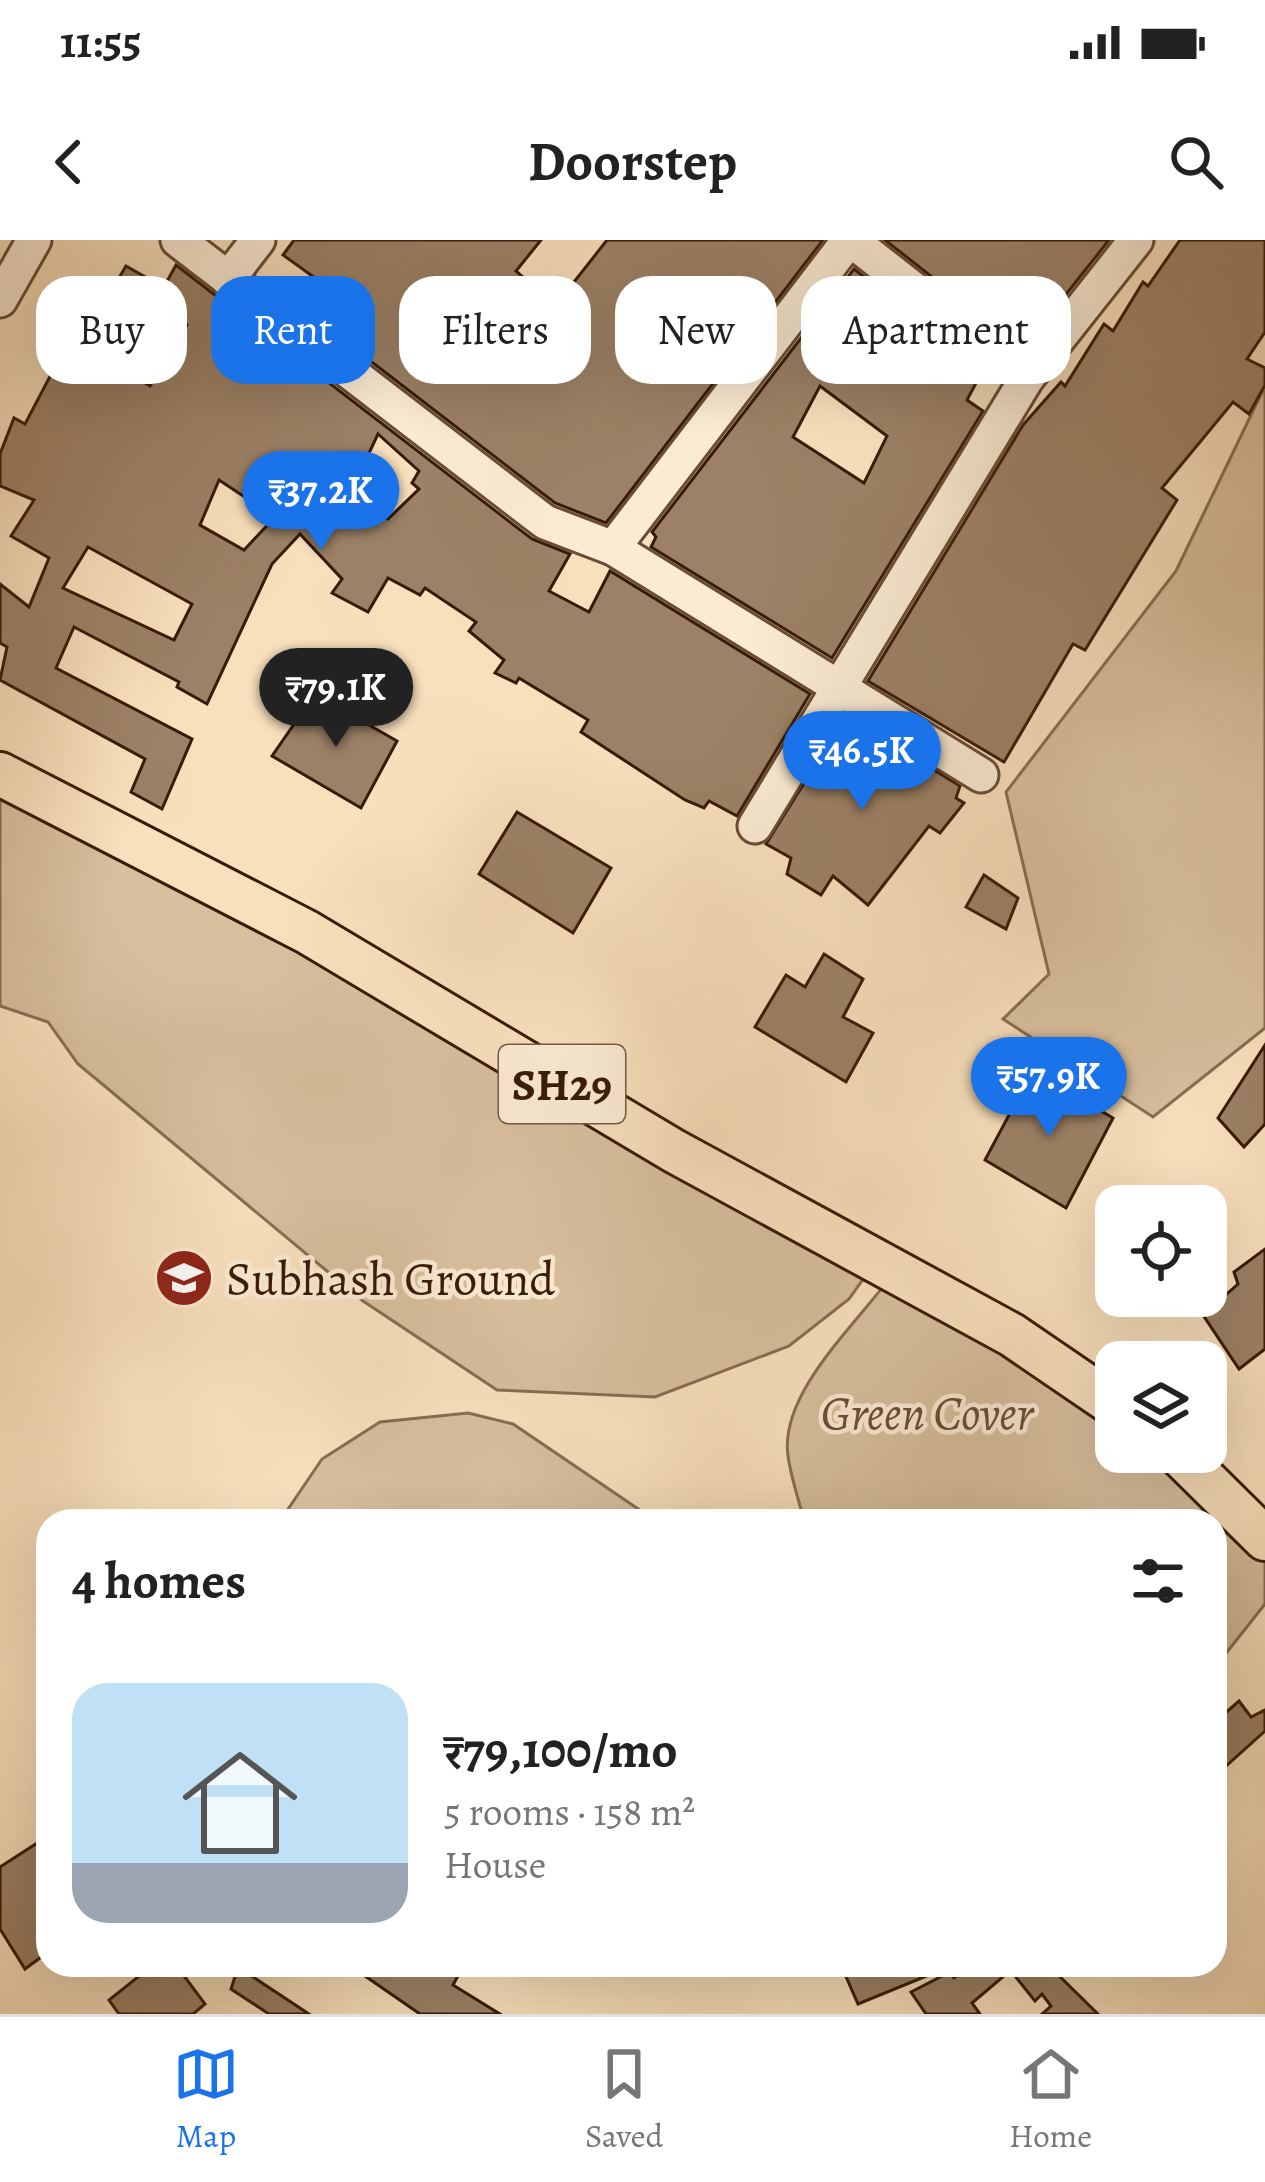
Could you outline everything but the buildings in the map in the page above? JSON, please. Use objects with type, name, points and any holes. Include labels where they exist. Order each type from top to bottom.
[{"type":"main road","name":"SH29","points":[[0,774],[308,932],[674,1151],[1012,1335],[1095,1392]]},
{"type":"main road","points":[[1198,1473],[1265,1539]]},
{"type":"street","points":[[0,300],[34,240]]},
{"type":"street","points":[[178,240],[224,276]]},
{"type":"street","points":[[230,276],[257,240]]},
{"type":"street","points":[[614,548],[850,240],[896,276]]},
{"type":"street","points":[[1071,322],[1136,240]]},
{"type":"street","points":[[365,384],[545,522],[614,548],[981,775]]},
{"type":"street","points":[[755,826],[842,691],[1023,384]]},
{"type":"green space","points":[[1265,386],[1265,1028],[1153,1117],[1003,1019],[1049,974],[1006,792],[1176,571]]},
{"type":"green space","name":"Green Cover","points":[[0,777],[876,1261],[849,1299],[789,1346],[655,1397],[497,1390],[363,1301],[78,1064],[48,1022],[0,1006]]},
{"type":"green space","name":"Green Cover","points":[[895,1271],[1095,1393],[1095,1473],[1198,1473],[1265,1539],[1265,1604],[1227,1652],[1227,1509],[801,1509],[788,1456],[789,1432],[808,1383]]},
{"type":"green space","points":[[468,1413],[513,1424],[638,1509],[288,1509],[322,1459],[380,1422]]},
{"type":"place","name":"Subhash Ground","points":[[184,1278]]}]
